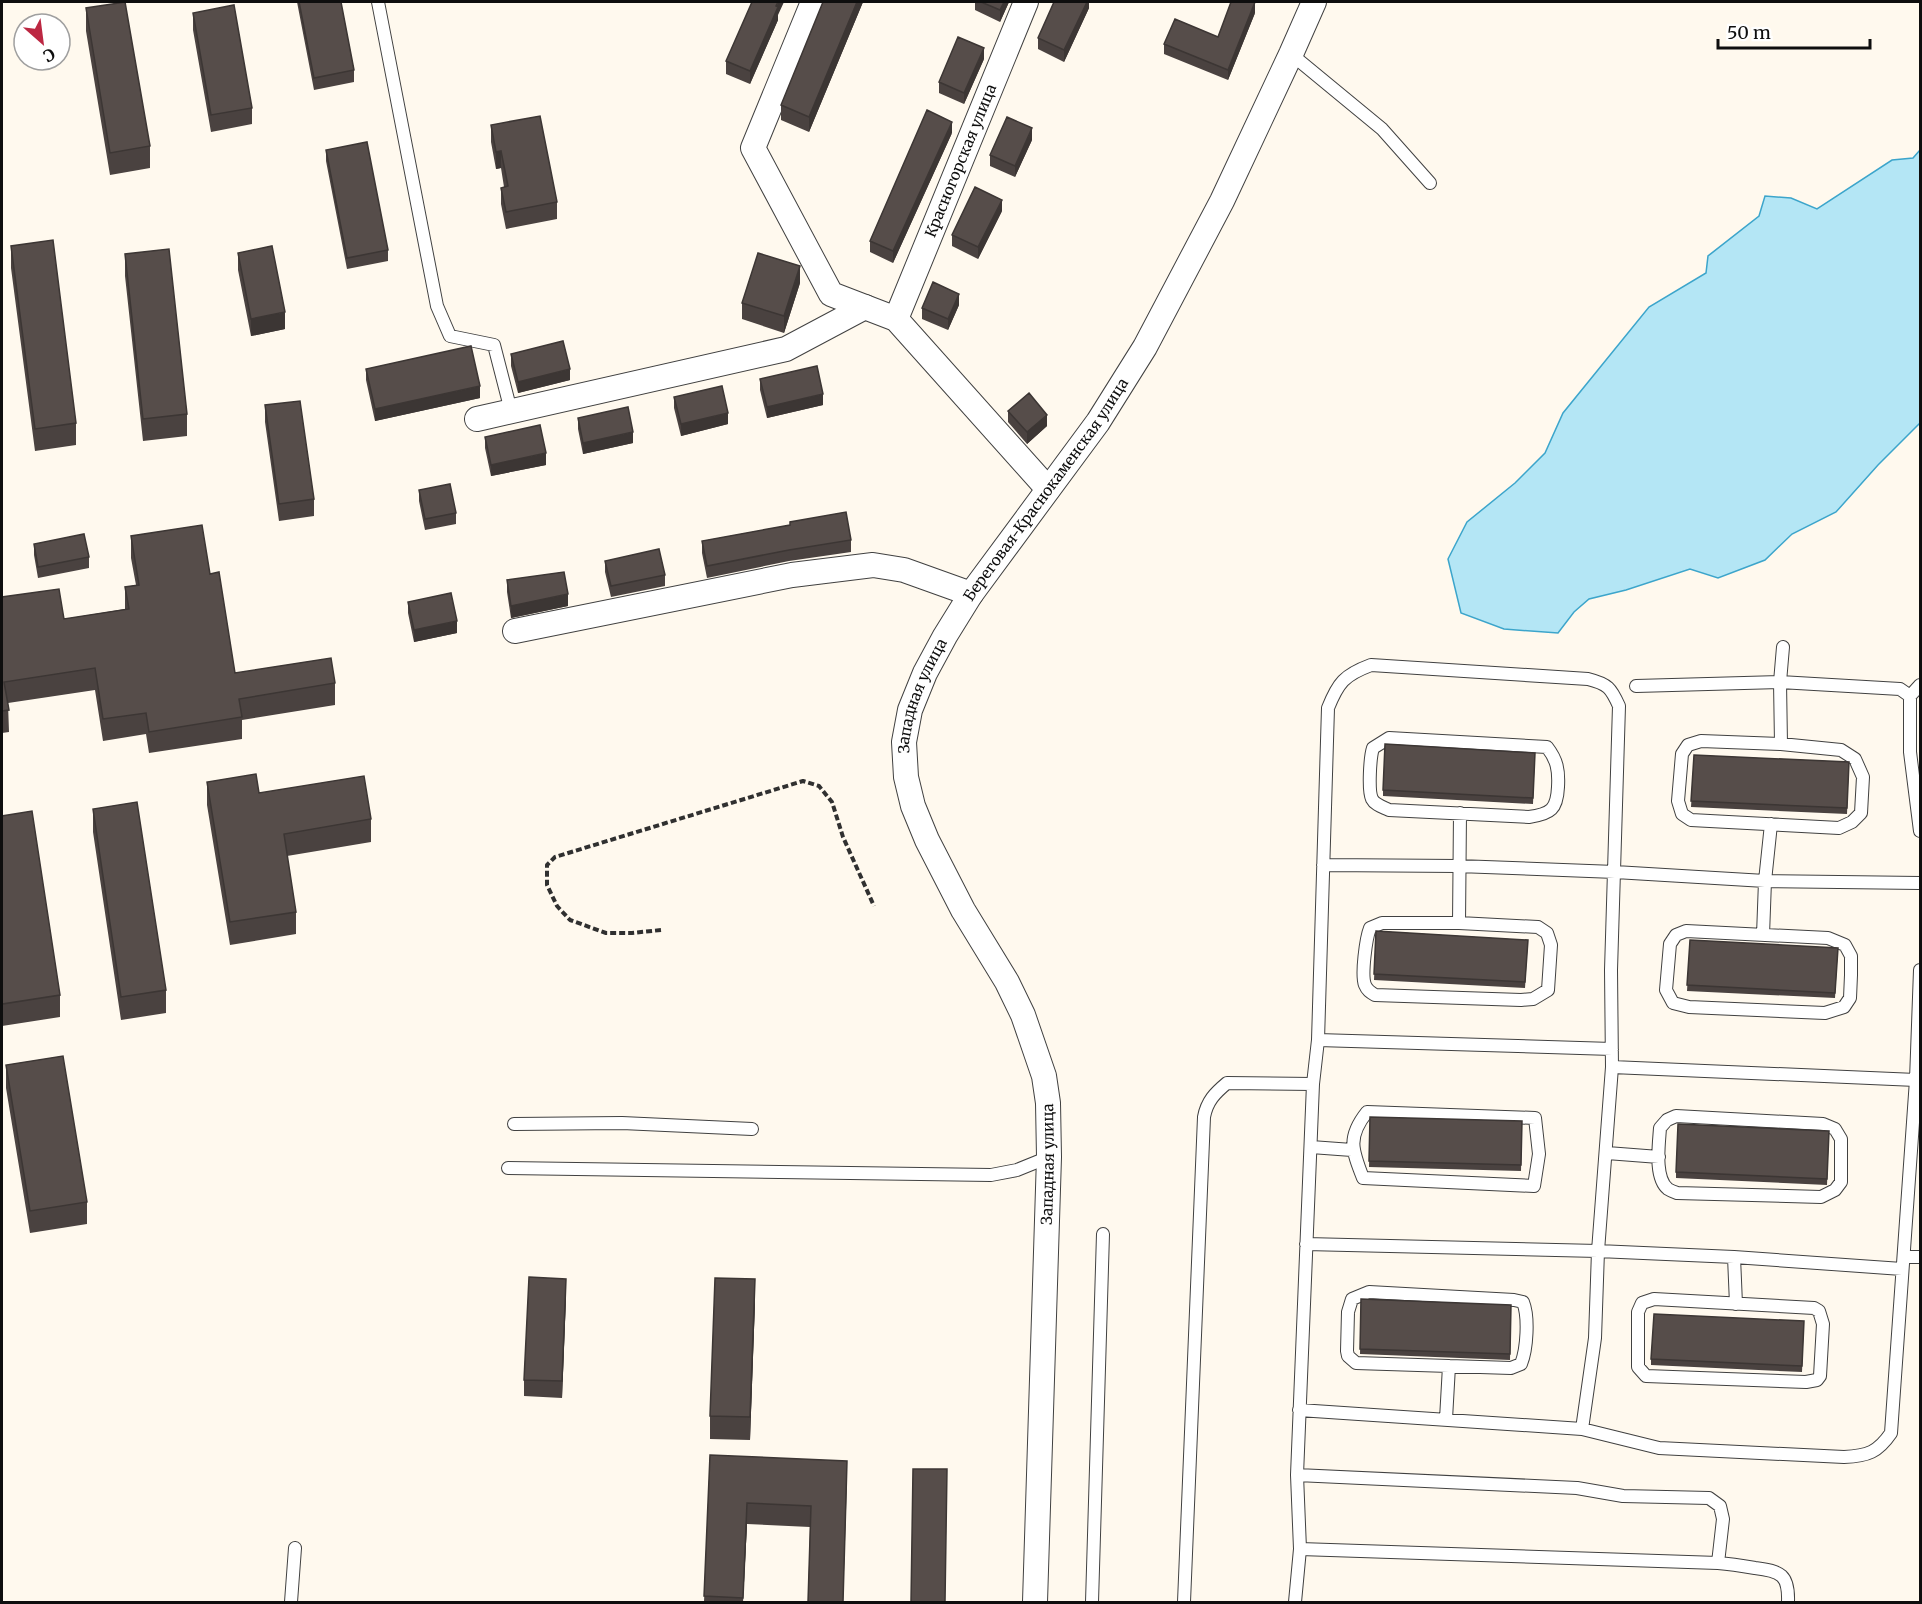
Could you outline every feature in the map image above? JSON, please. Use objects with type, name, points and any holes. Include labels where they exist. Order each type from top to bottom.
[{"type":"street","points":[[813,2],[753,148],[831,294],[896,319],[1048,489]]},
{"type":"street","name":"Красногорская улица","points":[[896,319],[1026,2]]},
{"type":"street","name":"Береговая-Краснокаменская улица","points":[[515,631],[792,575],[873,565],[904,570],[971,594],[1098,422],[1145,347],[1222,201],[1292,54],[1314,2]]},
{"type":"street","points":[[477,418],[786,349],[865,307]]},
{"type":"street","name":"Западная улица","points":[[971,594],[925,673],[910,710],[904,742],[906,777],[913,806],[927,840],[963,910],[1023,1015],[1044,1076],[1048,1103],[1049,1157],[1035,1602]]},
{"type":"lane","points":[[378,2],[437,306],[450,336],[494,345],[511,411]]},
{"type":"lane","points":[[1292,54],[1382,129],[1430,183]]},
{"type":"lane","points":[[1781,744],[1780,682],[1783,647]]},
{"type":"lane","points":[[1295,1602],[1300,1549],[1297,1475],[1299,1410],[1313,1084],[1318,1040],[1328,708],[1334,692],[1343,679],[1371,665],[1588,680],[1604,683],[1613,692],[1619,706],[1611,970],[1612,1066],[1598,1251],[1595,1338],[1582,1429]]},
{"type":"lane","points":[[1636,686],[1780,682],[1900,688],[1910,696]]},
{"type":"lane","points":[[1920,685],[1910,696],[1910,752],[1920,831]]},
{"type":"lane","points":[[1389,738],[1466,741],[1547,747],[1554,757],[1559,770],[1557,801],[1550,810],[1541,815],[1529,817],[1460,813],[1389,810],[1380,806],[1372,800],[1370,792],[1373,748],[1389,738]]},
{"type":"lane","points":[[1695,742],[1781,744],[1841,750],[1855,759],[1863,777],[1861,813],[1852,822],[1839,828],[1771,824],[1686,818],[1682,814],[1678,801],[1682,754],[1688,745],[1695,742]]},
{"type":"lane","points":[[1459,923],[1460,813]]},
{"type":"lane","points":[[1763,935],[1765,881],[1771,824]]},
{"type":"lane","points":[[1323,865],[1458,866],[1765,881],[1920,883]]},
{"type":"lane","points":[[1382,923],[1459,923],[1538,927],[1546,933],[1551,945],[1548,990],[1533,999],[1521,1000],[1382,996],[1369,991],[1364,980],[1367,938],[1370,928],[1382,923]]},
{"type":"lane","points":[[1686,931],[1763,935],[1828,938],[1845,945],[1851,956],[1851,975],[1850,998],[1844,1007],[1825,1013],[1689,1007],[1673,1003],[1666,990],[1666,980],[1670,944],[1676,935],[1686,931]]},
{"type":"lane","points":[[1299,1410],[1582,1429],[1659,1448],[1844,1457],[1860,1457],[1874,1451],[1891,1433],[1916,1080],[1920,970]]},
{"type":"lane","points":[[1318,1040],[1612,1049]]},
{"type":"lane","points":[[1612,1066],[1916,1080]]},
{"type":"lane","points":[[1184,1602],[1206,1108],[1210,1099],[1227,1083],[1313,1084]]},
{"type":"lane","points":[[1367,1112],[1535,1118],[1539,1154],[1534,1186],[1363,1178],[1352,1150],[1357,1124],[1367,1112]]},
{"type":"lane","points":[[1676,1116],[1823,1124],[1835,1129],[1841,1139],[1841,1182],[1835,1190],[1821,1197],[1677,1193],[1667,1189],[1660,1178],[1659,1157],[1660,1128],[1667,1120],[1676,1116]]},
{"type":"lane","points":[[514,1125],[622,1123],[752,1129]]},
{"type":"lane","points":[[1311,1147],[1352,1150]]},
{"type":"lane","points":[[1607,1153],[1659,1157]]},
{"type":"lane","points":[[508,1167],[991,1175],[1017,1170],[1049,1157]]},
{"type":"lane","points":[[1092,1602],[1103,1234]]},
{"type":"lane","points":[[1306,1244],[1598,1251],[1903,1263],[1920,1257]]},
{"type":"lane","points":[[1734,1257],[1736,1304]]},
{"type":"lane","points":[[1369,1292],[1523,1302],[1526,1311],[1524,1356],[1521,1364],[1511,1368],[1449,1366],[1361,1364],[1352,1361],[1347,1350],[1348,1312],[1352,1299],[1369,1292]]},
{"type":"lane","points":[[1654,1299],[1736,1304],[1807,1306],[1819,1311],[1823,1324],[1821,1371],[1817,1380],[1806,1382],[1652,1377],[1641,1372],[1638,1367],[1638,1312],[1642,1302],[1654,1299]]},
{"type":"lane","points":[[1446,1419],[1449,1366]]},
{"type":"lane","points":[[1297,1475],[1577,1488],[1623,1496],[1710,1498],[1720,1506],[1723,1519],[1718,1563]]},
{"type":"lane","points":[[291,1602],[295,1548]]},
{"type":"lane","points":[[1300,1549],[1718,1563],[1774,1570],[1783,1577],[1788,1590],[1788,1602]]},
{"type":"path","points":[[661,930],[606,933],[570,920],[557,906],[548,885],[547,865],[555,857],[803,781],[819,786],[832,802],[843,837],[874,906]]},
{"type":"water","points":[[1920,150],[1920,423],[1836,512],[1792,534],[1765,560],[1718,578],[1690,569],[1626,590],[1589,599],[1574,612],[1558,633],[1504,629],[1461,613],[1448,559],[1467,522],[1515,483],[1545,453],[1563,413],[1649,307],[1706,273],[1708,256],[1759,216],[1765,196],[1791,198],[1817,209],[1892,160],[1913,158]]},
{"type":"building","points":[[125,2],[150,146],[110,153],[86,8]]},
{"type":"building","points":[[299,2],[341,2],[354,70],[314,78]]},
{"type":"building","points":[[752,2],[778,2],[776,6],[778,7],[750,71],[726,61]]},
{"type":"building","points":[[823,2],[857,2],[809,117],[781,105]]},
{"type":"building","points":[[981,2],[1004,2],[1000,10]]},
{"type":"building","points":[[1054,2],[1087,2],[1064,50],[1038,38]]},
{"type":"building","points":[[1231,2],[1255,2],[1228,70],[1164,44],[1175,19],[1218,37]]},
{"type":"building","points":[[234,5],[252,108],[211,115],[193,13]]},
{"type":"building","points":[[958,37],[984,48],[964,93],[939,82]]},
{"type":"building","points":[[927,110],[952,122],[893,251],[870,241]]},
{"type":"building","points":[[540,116],[557,202],[506,212],[501,188],[508,186],[501,151],[496,152],[491,125]]},
{"type":"building","points":[[1007,117],[1032,128],[1015,166],[990,155]]},
{"type":"building","points":[[367,142],[388,250],[347,258],[326,150]]},
{"type":"building","points":[[975,187],[1002,200],[978,247],[952,235]]},
{"type":"building","points":[[53,240],[76,423],[35,429],[11,246]]},
{"type":"building","points":[[272,246],[285,312],[251,319],[238,253]]},
{"type":"building","points":[[169,249],[187,414],[143,419],[125,254]]},
{"type":"building","points":[[758,253],[800,266],[784,316],[742,303]]},
{"type":"building","points":[[933,282],[959,294],[948,319],[922,308]]},
{"type":"building","points":[[563,341],[570,369],[518,382],[511,354]]},
{"type":"building","points":[[471,346],[480,386],[375,409],[366,369]]},
{"type":"building","points":[[817,366],[823,394],[767,407],[760,379]]},
{"type":"building","points":[[722,386],[728,413],[681,424],[674,397]]},
{"type":"building","points":[[1029,393],[1047,415],[1027,432],[1008,411]]},
{"type":"building","points":[[300,401],[314,499],[279,504],[265,405]]},
{"type":"building","points":[[628,407],[633,432],[583,443],[578,418]]},
{"type":"building","points":[[540,425],[546,453],[491,465],[485,437]]},
{"type":"building","points":[[450,484],[456,513],[425,519],[419,490]]},
{"type":"building","points":[[846,512],[851,540],[707,566],[702,541]]},
{"type":"building","points":[[202,525],[210,574],[219,572],[235,673],[331,658],[335,683],[239,699],[242,717],[149,732],[146,713],[103,719],[95,668],[4,682],[9,710],[2,711],[2,597],[59,589],[64,619],[129,609],[125,587],[139,585],[131,536]]},
{"type":"building","points":[[84,534],[89,557],[38,567],[34,544]]},
{"type":"building","points":[[659,549],[665,575],[611,586],[605,561]]},
{"type":"building","points":[[564,572],[568,594],[511,606],[507,580]]},
{"type":"building","points":[[451,593],[457,621],[414,630],[408,602]]},
{"type":"building","points":[[1385,744],[1535,753],[1533,798],[1383,790]]},
{"type":"building","points":[[1694,755],[1849,762],[1847,808],[1691,801]]},
{"type":"building","points":[[256,774],[259,793],[364,776],[371,819],[284,834],[296,912],[230,922],[207,782]]},
{"type":"building","points":[[137,802],[166,990],[121,997],[93,809]]},
{"type":"building","points":[[32,811],[60,995],[2,1004],[2,816]]},
{"type":"building","points":[[1376,931],[1528,940],[1525,982],[1374,974]]},
{"type":"building","points":[[1690,940],[1838,948],[1835,993],[1687,985]]},
{"type":"building","points":[[63,1056],[87,1202],[30,1211],[6,1065]]},
{"type":"building","points":[[1370,1117],[1522,1121],[1521,1165],[1369,1161]]},
{"type":"building","points":[[1678,1124],[1829,1131],[1827,1179],[1676,1172]]},
{"type":"building","points":[[529,1277],[566,1279],[562,1381],[524,1380]]},
{"type":"building","points":[[715,1278],[755,1279],[750,1417],[710,1416]]},
{"type":"building","points":[[1361,1299],[1511,1305],[1510,1354],[1360,1349]]},
{"type":"building","points":[[1654,1314],[1804,1321],[1802,1366],[1651,1359]]},
{"type":"building","points":[[710,1455],[847,1461],[843,1602],[808,1602],[811,1506],[747,1503],[743,1598],[704,1596]]},
{"type":"building","points":[[913,1469],[947,1469],[945,1602],[911,1602]]}]
